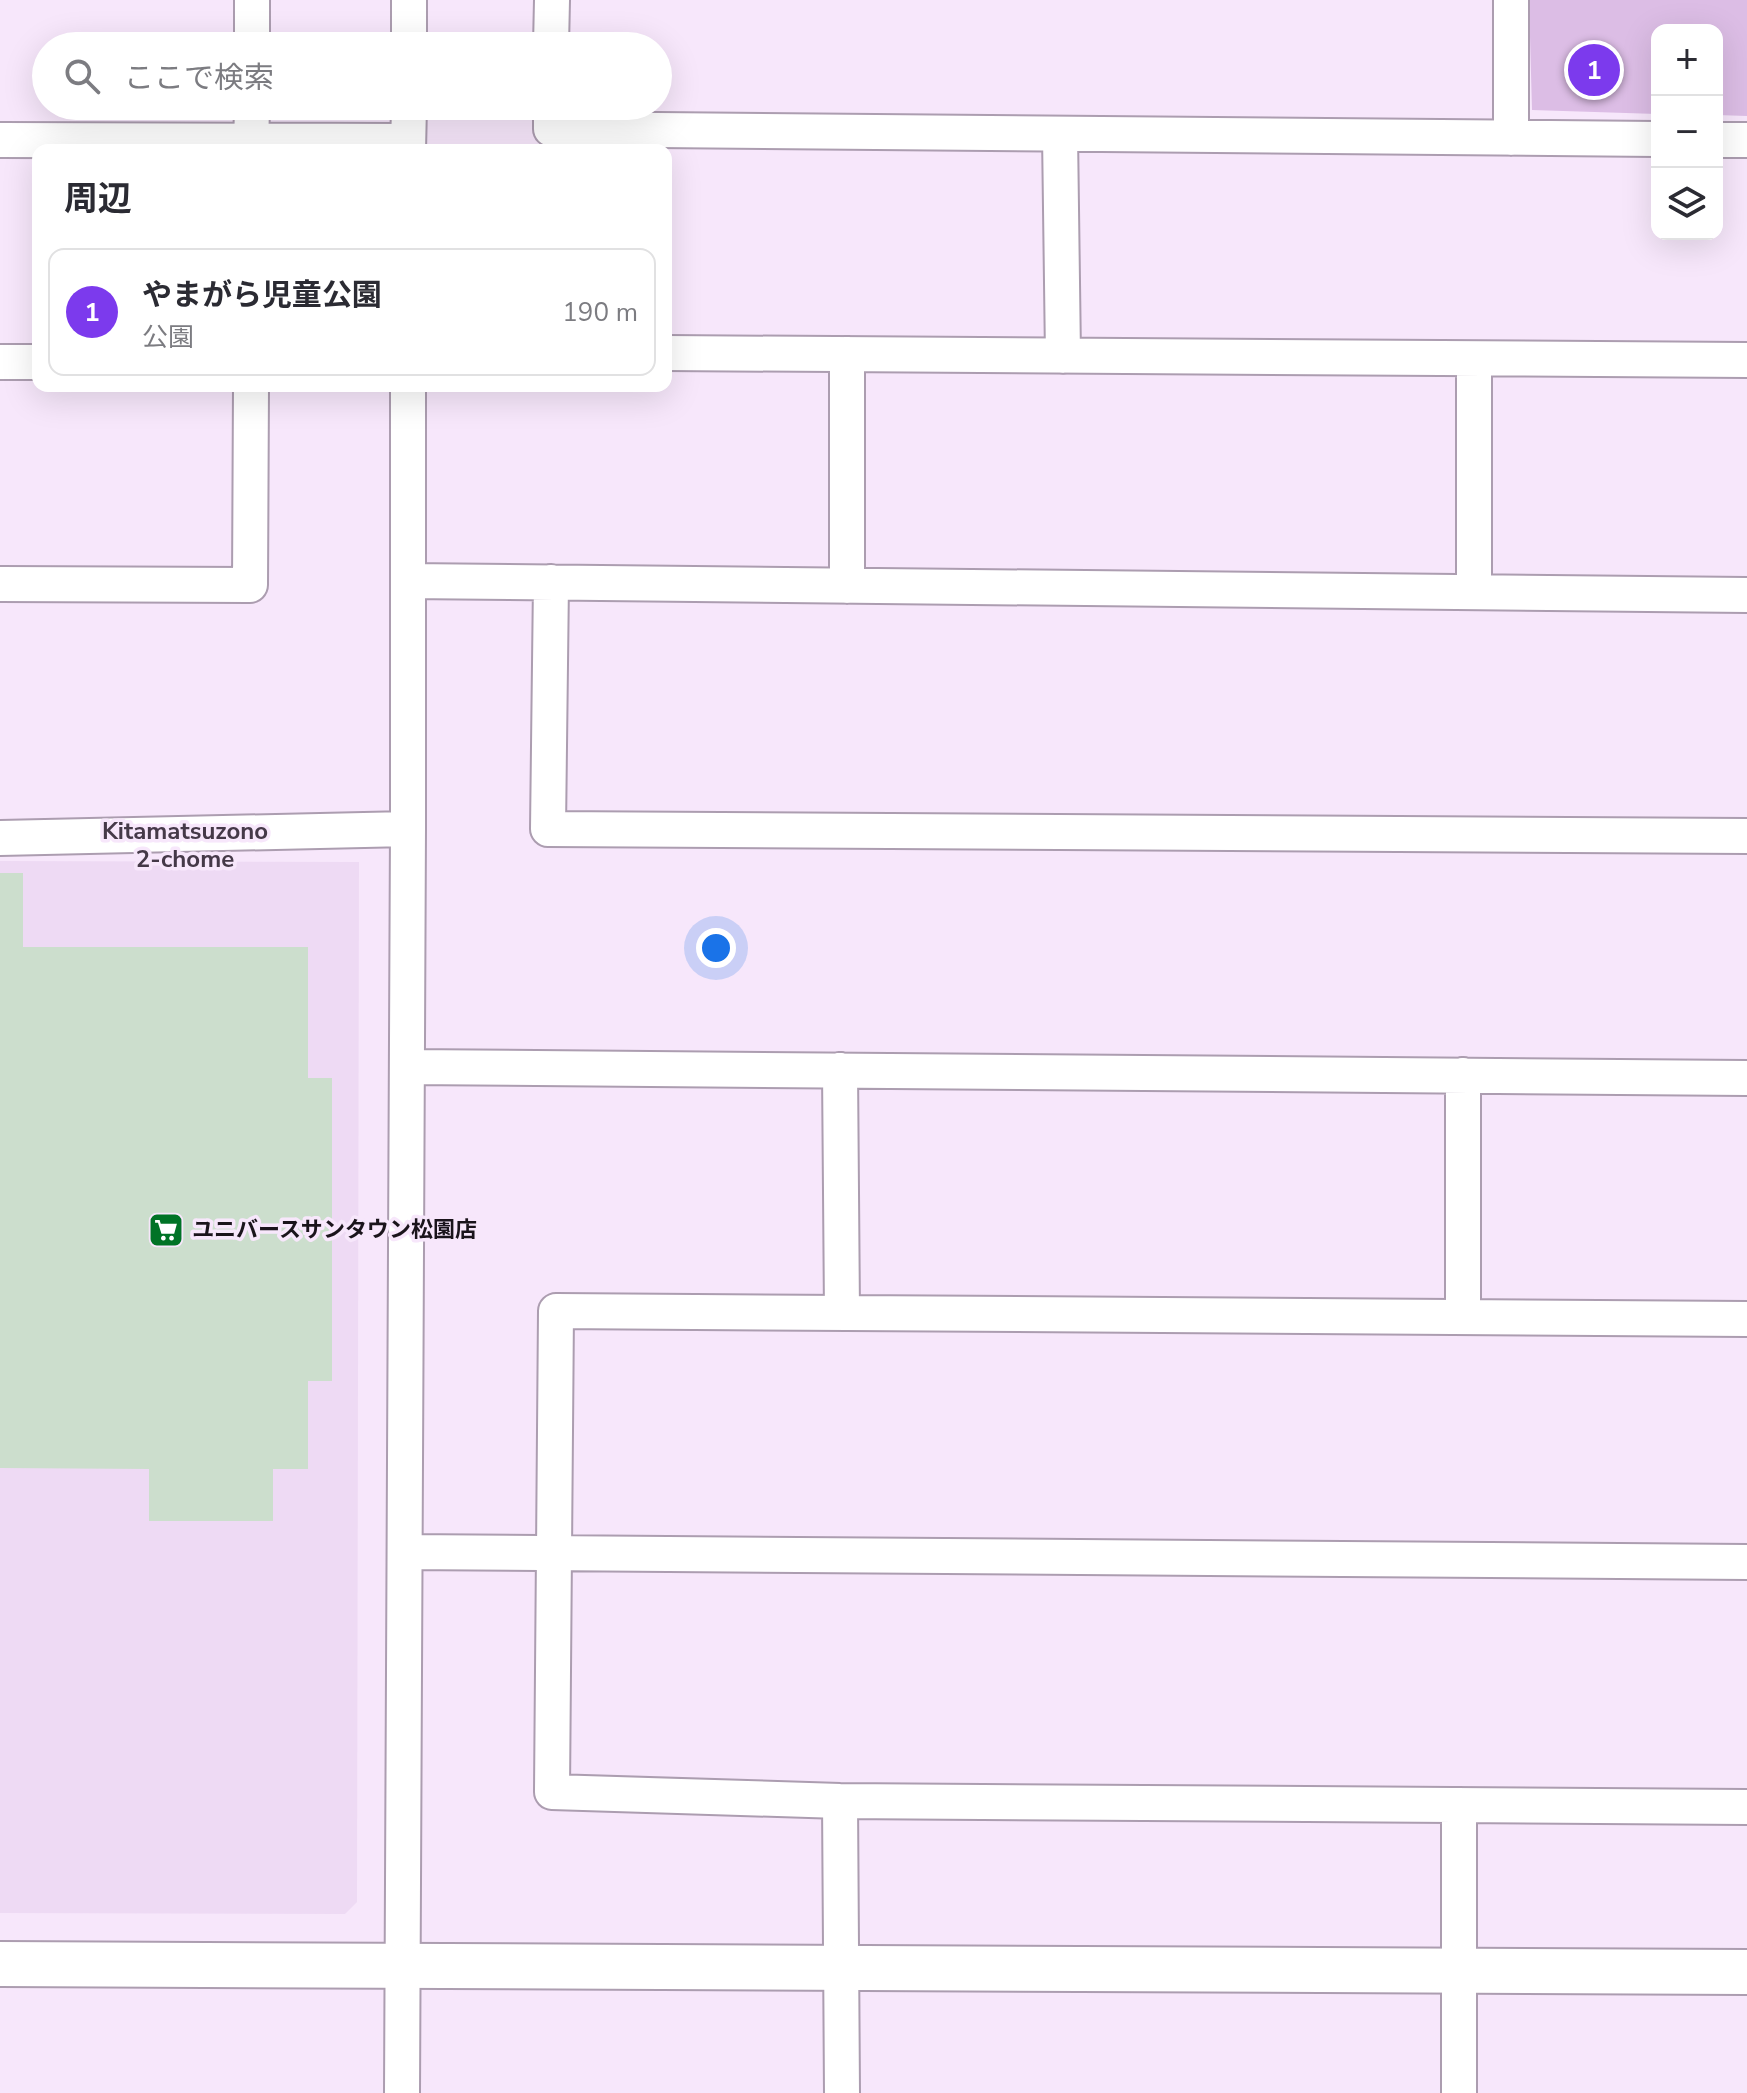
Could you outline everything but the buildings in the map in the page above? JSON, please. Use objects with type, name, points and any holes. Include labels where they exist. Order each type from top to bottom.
[{"type":"street","points":[[252,0],[252,32]]},
{"type":"street","points":[[409,0],[409,32]]},
{"type":"street","points":[[551,32],[552,0]]},
{"type":"street","points":[[1511,0],[1511,138]]},
{"type":"street","points":[[251,144],[252,120]]},
{"type":"street","points":[[408,144],[409,120]]},
{"type":"street","points":[[551,120],[551,129],[1651,139]]},
{"type":"street","points":[[1060,134],[1063,356]]},
{"type":"street","points":[[0,140],[201,144]]},
{"type":"street","points":[[1723,140],[1747,140]]},
{"type":"street","points":[[672,353],[1747,360]]},
{"type":"street","points":[[847,354],[847,586]]},
{"type":"street","points":[[1474,359],[1474,592]]},
{"type":"street","points":[[0,362],[32,362]]},
{"type":"street","points":[[0,584],[250,585],[251,392]]},
{"type":"street","points":[[402,2093],[408,392]]},
{"type":"street","points":[[408,581],[1747,595]]},
{"type":"street","points":[[551,582],[548,829],[1747,836]]},
{"type":"street","points":[[0,838],[408,829]]},
{"type":"street","points":[[407,1067],[1747,1078]]},
{"type":"street","points":[[840,1070],[842,1313]]},
{"type":"street","points":[[1463,1075],[1463,1317]]},
{"type":"street","points":[[1747,1319],[556,1311],[552,1792],[840,1801],[1747,1807]]},
{"type":"street","points":[[405,1552],[1747,1562]]},
{"type":"street","points":[[840,1801],[842,2093]]},
{"type":"street","points":[[1459,1805],[1459,2093]]},
{"type":"street","points":[[0,1964],[1747,1972]]},
{"type":"shaded area","points":[[1529,0],[1747,0],[1747,116],[1723,115],[1723,24],[1651,24],[1651,114],[1532,110]]},
{"type":"shaded area","points":[[0,861],[359,862],[357,1902],[345,1914],[0,1913]]},
{"type":"place","name":"やまがら児童公園","points":[[1594,70]]},
{"type":"place","name":"ユニバースサンタウン松園店","points":[[166,1230]]},
{"type":"district","name":"Kitamatsuzono 2-chome","points":[[185,845]]}]
